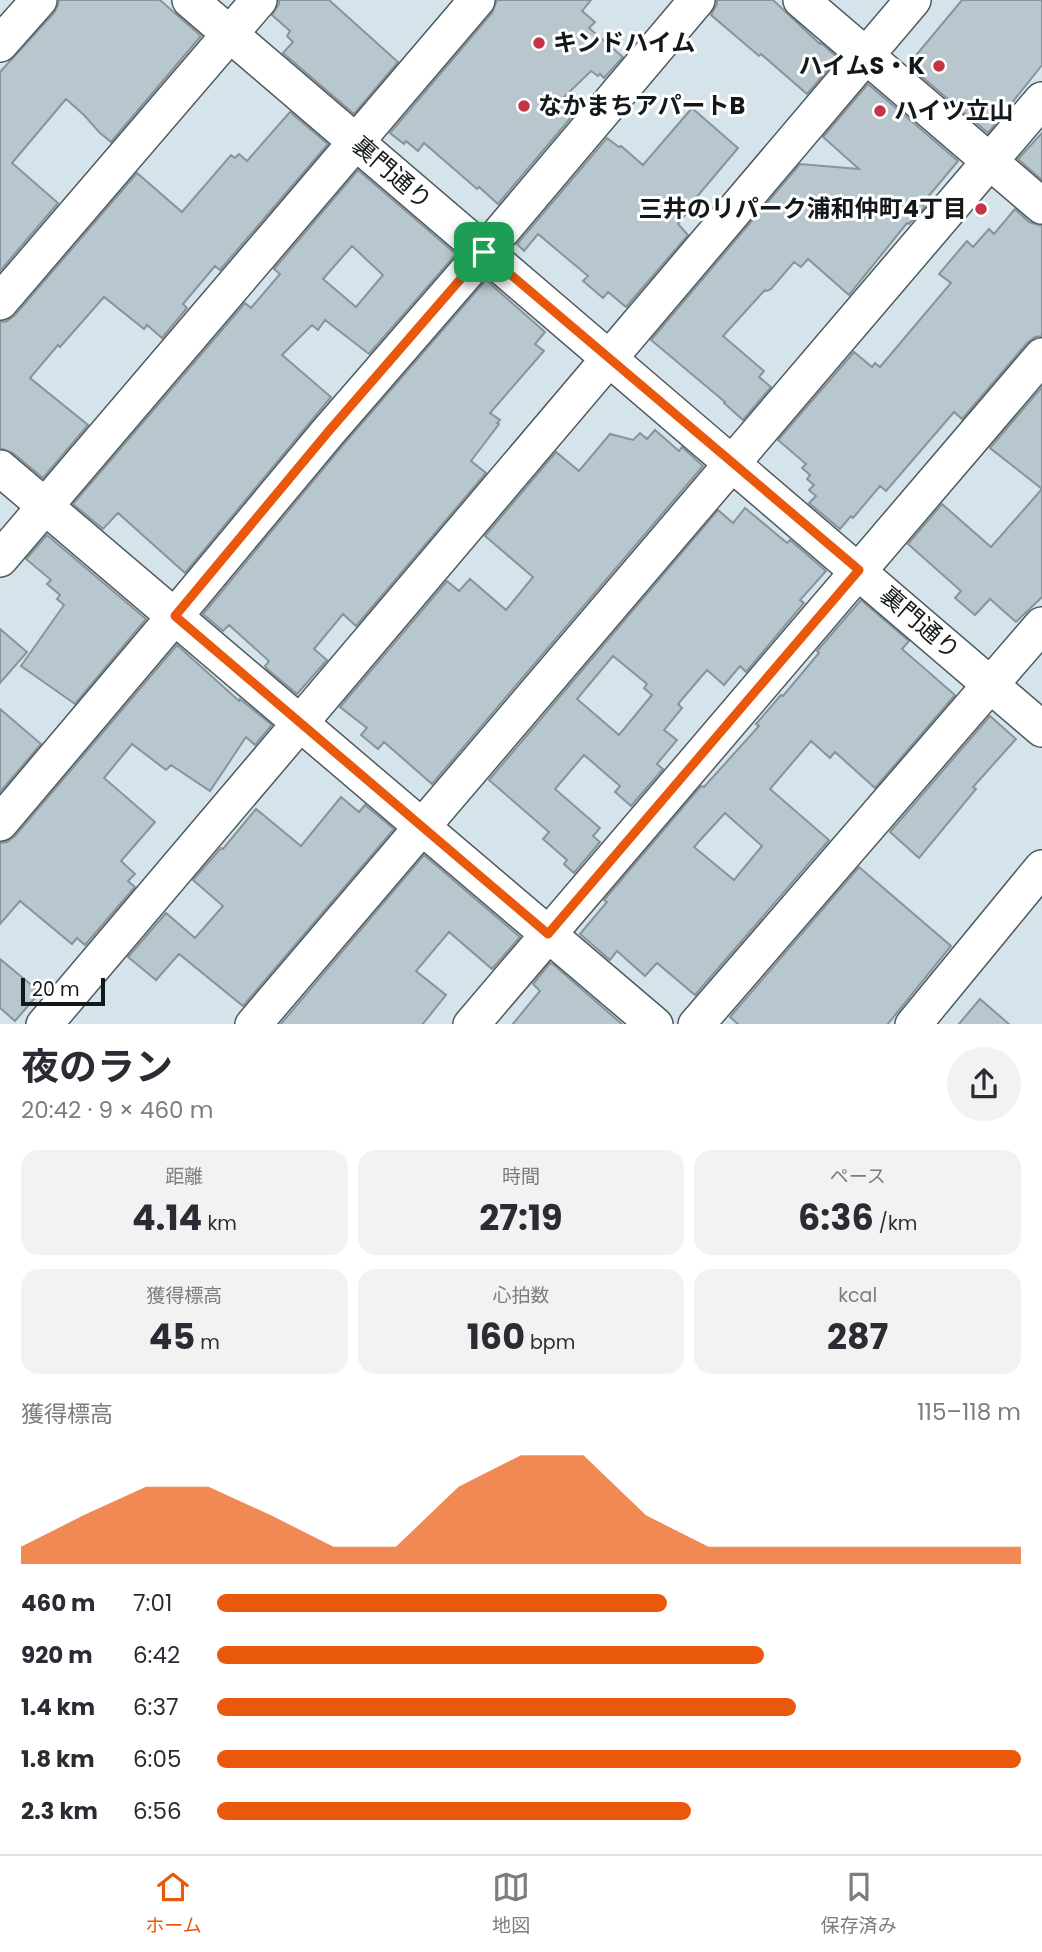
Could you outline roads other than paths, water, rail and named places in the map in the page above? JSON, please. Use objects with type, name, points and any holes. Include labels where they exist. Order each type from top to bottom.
[{"type":"street","points":[[0,44],[39,0]]},
{"type":"street","name":"裏門通り","points":[[190,0],[1042,729]]},
{"type":"street","points":[[0,302],[259,0]]},
{"type":"street","points":[[0,559],[477,0]]},
{"type":"street","points":[[0,823],[328,432],[697,0]]},
{"type":"street","points":[[801,0],[1042,206]]},
{"type":"street","points":[[44,1024],[913,0]]},
{"type":"street","points":[[253,1024],[1042,100]]},
{"type":"street","points":[[471,1024],[1042,356]]},
{"type":"street","points":[[0,468],[655,1024]]},
{"type":"street","points":[[696,1024],[1042,625]]},
{"type":"street","points":[[913,1024],[1042,868]]},
{"type":"place","name":"キンドハイム","points":[[539,43]]},
{"type":"place","name":"ハイムS・K","points":[[939,66]]},
{"type":"place","name":"なかまちアパートB","points":[[524,106]]},
{"type":"place","name":"ハイツ立山","points":[[880,111]]},
{"type":"place","name":"三井のリパーク浦和仲町4丁目","points":[[981,209]]}]
